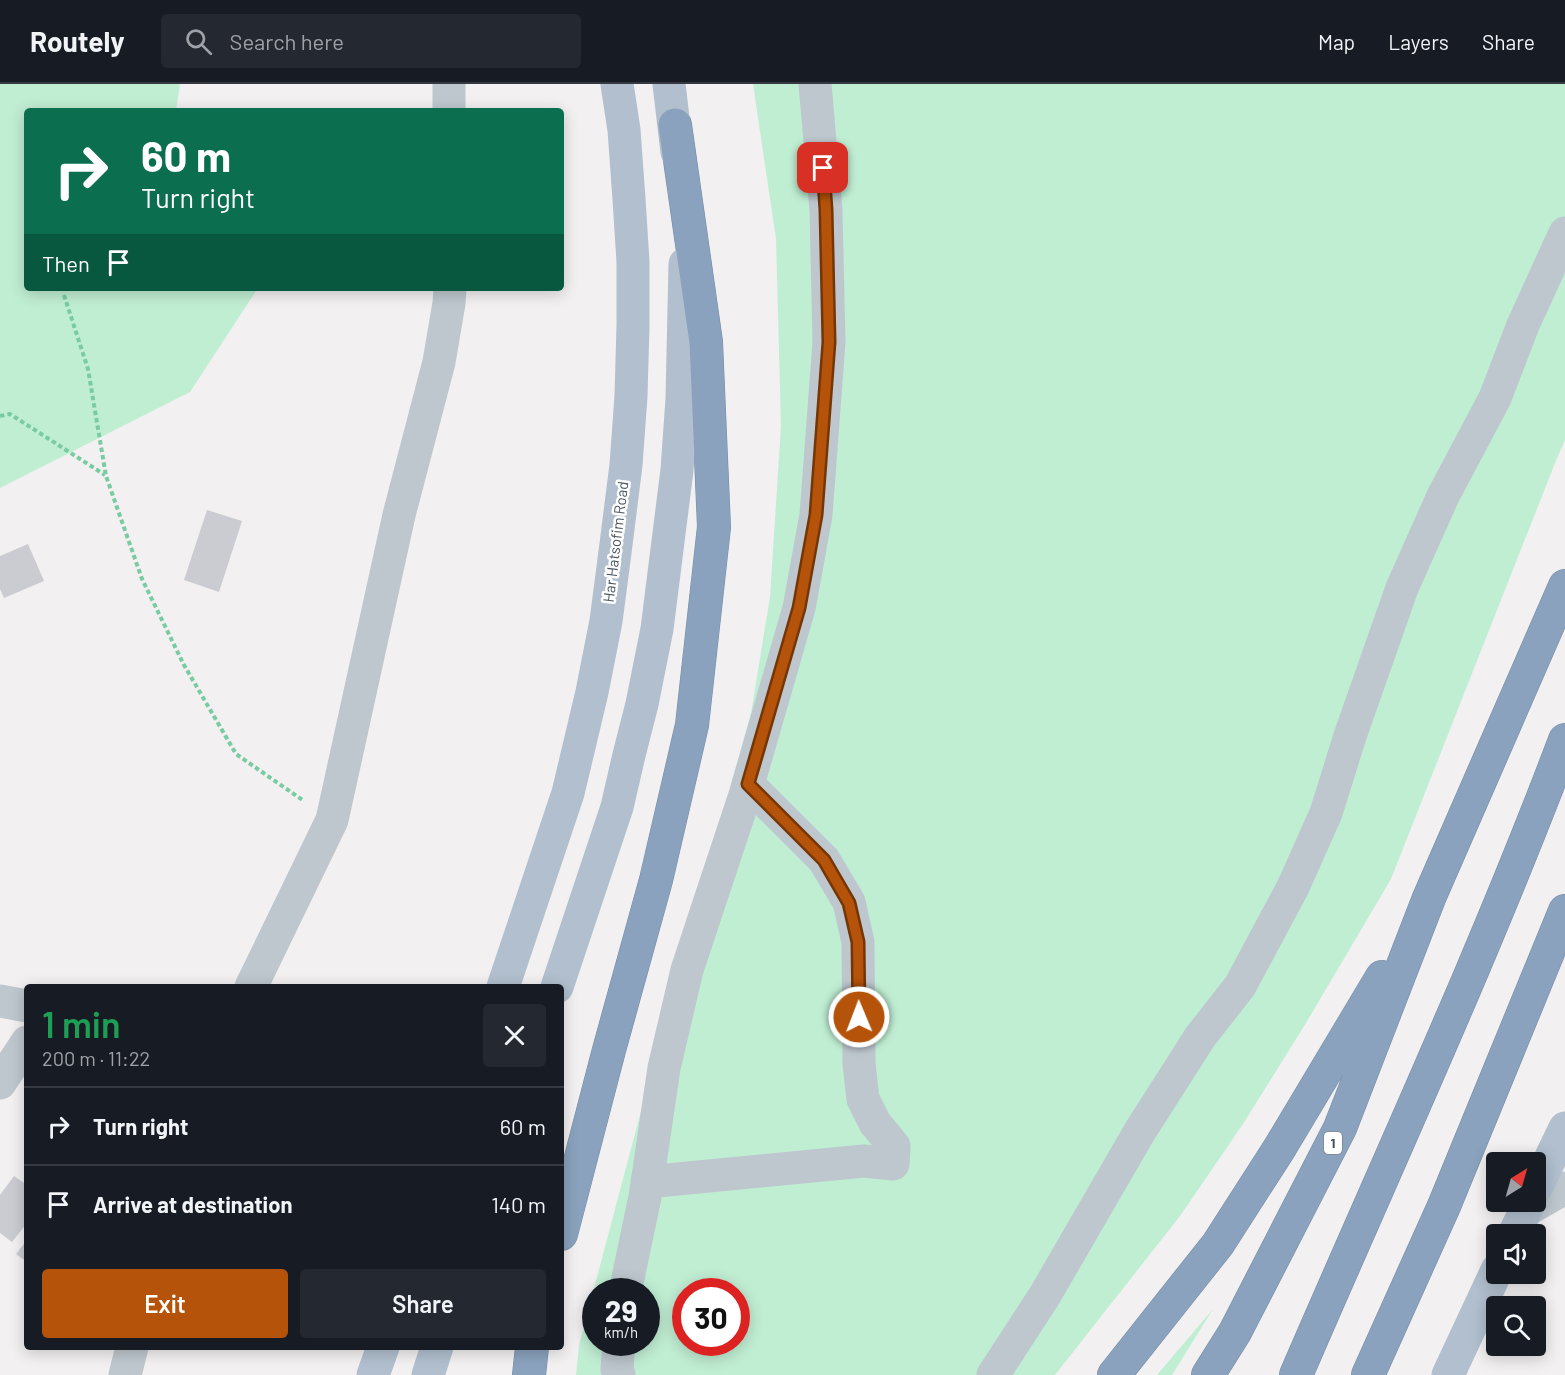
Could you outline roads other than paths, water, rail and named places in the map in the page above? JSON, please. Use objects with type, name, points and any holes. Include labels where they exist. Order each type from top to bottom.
[{"type":"highway","points":[[564,1222],[656,880],[692,725],[714,527],[706,342],[675,125]]},
{"type":"highway","name":"1","points":[[1208,1375],[1235,1332],[1340,1128],[1429,898],[1565,586]]},
{"type":"highway","points":[[1296,1375],[1445,1036],[1531,831],[1565,740]]},
{"type":"highway","points":[[1114,1375],[1218,1244],[1279,1149],[1429,898]]},
{"type":"highway","points":[[1368,1375],[1444,1206],[1565,911]]},
{"type":"highway","points":[[529,1375],[532,1350]]},
{"type":"main road","name":"Har Hatsofim Road","points":[[504,984],[568,793],[592,692],[604,631],[626,465],[633,315],[633,262],[624,130],[617,84]]},
{"type":"main road","points":[[558,984],[617,807],[642,704],[657,629],[677,470],[683,389],[685,260],[675,125],[669,84]]},
{"type":"main road","points":[[1546,1168],[1564,1132]]},
{"type":"main road","points":[[1448,1375],[1490,1284]]},
{"type":"main road","points":[[373,1375],[382,1350]]},
{"type":"main road","points":[[428,1375],[436,1350]]},
{"type":"street","points":[[449,84],[449,108]]},
{"type":"street","points":[[628,1278],[645,1197],[664,1068],[687,970],[748,784],[799,608],[816,515],[829,342],[826,210],[815,84]]},
{"type":"street","points":[[993,1375],[1046,1295],[1140,1131],[1200,1037],[1240,986],[1293,886],[1326,813],[1350,736],[1402,588],[1443,496],[1495,398],[1523,325],[1565,232]]},
{"type":"street","points":[[253,984],[332,820],[399,515],[439,362],[450,291]]},
{"type":"street","points":[[647,1182],[864,1161],[893,1164],[894,1146],[875,1123],[863,1099],[859,1064],[858,942],[849,903],[824,860],[748,784]]},
{"type":"street","points":[[0,1001],[24,1005]]},
{"type":"street","points":[[0,1083],[24,1047]]},
{"type":"street","points":[[1546,1198],[1565,1188]]},
{"type":"street","points":[[125,1375],[131,1350]]},
{"type":"street","points":[[618,1356],[619,1375]]}]
